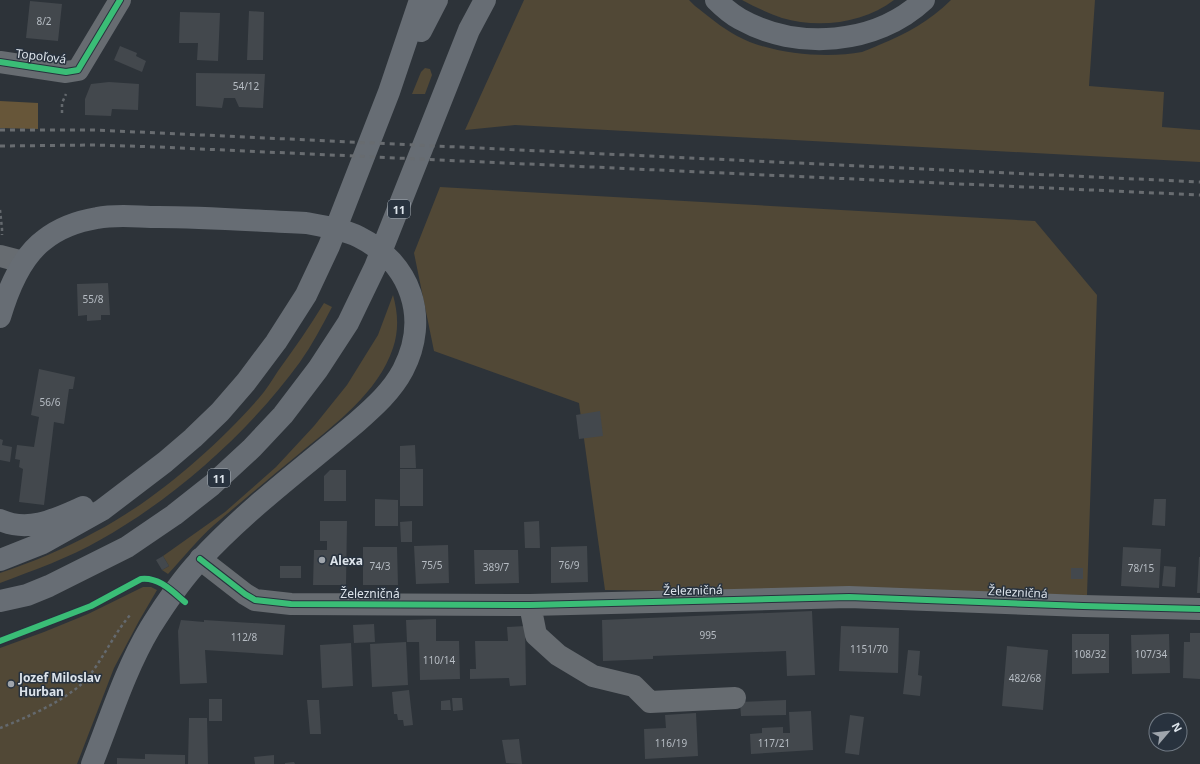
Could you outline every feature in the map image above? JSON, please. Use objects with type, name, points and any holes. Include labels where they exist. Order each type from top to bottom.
[{"type":"main road","points":[[0,560],[43,543],[102,510],[171,457],[220,412],[246,382],[272,348],[306,295],[329,246],[389,92],[420,0]]},
{"type":"main road","points":[[389,92],[437,0]]},
{"type":"main road","name":"11","points":[[0,601],[27,595],[49,586],[127,547],[174,515],[212,485],[252,448],[283,415],[318,369],[348,323],[375,267],[469,30],[485,0]]},
{"type":"main road","points":[[716,0],[740,19],[775,33],[815,39],[832,39],[874,30],[916,7],[924,0]]},
{"type":"main road","points":[[0,317],[9,291],[23,262],[44,240],[74,224],[98,218],[124,216],[306,223],[327,227],[358,236],[379,249],[400,271],[410,290],[414,308],[415,326],[412,348],[403,370],[392,388],[374,407],[243,518],[200,559],[174,592],[150,629],[134,660],[120,691],[92,764]]},
{"type":"main road","points":[[0,520],[8,524],[25,526],[39,525],[137,483]]},
{"type":"main road","points":[[0,615],[31,604],[49,586]]},
{"type":"street","name":"Topoľová","points":[[0,62],[66,72],[78,70],[120,0]]},
{"type":"street","points":[[0,249],[23,262]]},
{"type":"street","name":"Železničná","points":[[200,559],[255,600],[291,604],[530,605],[850,597],[1200,609]]},
{"type":"street","points":[[530,605],[536,635],[558,655],[593,676],[634,686],[650,702],[735,698]]},
{"type":"path","points":[[0,210],[2,229],[0,249]]},
{"type":"path","points":[[0,728],[27,718],[68,695],[88,678],[102,659],[121,626],[131,615]]},
{"type":"shaded area","points":[[524,0],[689,0],[715,22],[737,36],[750,42],[782,51],[815,55],[832,55],[862,52],[889,41],[926,21],[951,0],[1095,0],[1089,86],[1164,92],[1162,127],[1200,130],[1200,162],[515,125],[465,130]]},
{"type":"shaded area","points":[[742,0],[894,0],[882,8],[855,19],[841,22],[811,23],[782,18]]},
{"type":"shaded area","points":[[425,68],[430,69],[432,75],[425,94],[412,94],[421,72]]},
{"type":"shaded area","points":[[0,101],[38,103],[38,129],[0,128]]},
{"type":"shaded area","points":[[440,187],[1035,221],[1097,295],[1087,595],[605,590],[579,403],[434,351],[414,253]]},
{"type":"shaded area","points":[[393,295],[397,322],[395,341],[386,364],[366,393],[341,419],[214,525],[168,574],[162,570],[169,566],[163,556],[225,512],[276,467],[314,426],[347,385],[378,335]]},
{"type":"shaded area","points":[[324,303],[332,307],[300,362],[258,413],[235,438],[209,461],[156,504],[100,540],[64,558],[0,583],[0,573],[48,555],[117,520],[161,490],[203,454],[242,417],[259,398]]},
{"type":"shaded area","points":[[143,587],[151,587],[157,590],[114,668],[77,764],[0,764],[0,648],[88,614]]},
{"type":"building","points":[[30,1],[62,4],[58,41],[26,38]]},
{"type":"building","points":[[249,11],[264,12],[263,60],[247,60]]},
{"type":"building","points":[[180,12],[220,13],[218,61],[197,60],[198,43],[179,43]]},
{"type":"building","points":[[120,46],[137,53],[136,56],[146,61],[142,72],[114,60]]},
{"type":"building","points":[[196,73],[265,74],[263,108],[239,107],[235,98],[224,98],[222,108],[196,106]]},
{"type":"building","points":[[109,82],[139,84],[138,110],[112,109],[111,116],[85,115],[85,99],[91,84]]},
{"type":"building","points":[[108,283],[110,315],[101,315],[101,320],[87,321],[87,315],[78,316],[77,284]]},
{"type":"building","points":[[39,369],[75,377],[73,389],[69,389],[64,424],[54,422],[44,505],[19,502],[23,469],[19,467],[20,460],[15,459],[17,445],[34,447],[39,417],[31,415]]},
{"type":"building","points":[[600,411],[603,436],[579,439],[576,415]]},
{"type":"building","points":[[0,439],[3,440],[2,445],[12,447],[10,462],[0,460]]},
{"type":"building","points":[[415,445],[416,468],[400,468],[400,446]]},
{"type":"building","points":[[400,469],[423,469],[423,506],[400,506]]},
{"type":"building","points":[[330,470],[346,470],[346,501],[324,501],[324,476]]},
{"type":"building","points":[[375,499],[398,500],[398,526],[375,526]]},
{"type":"building","points":[[1154,499],[1166,499],[1165,526],[1152,525]]},
{"type":"building","points":[[320,521],[347,521],[346,585],[313,585],[314,550],[327,550],[327,541],[320,541]]},
{"type":"building","points":[[412,521],[412,542],[401,542],[400,522]]},
{"type":"building","points":[[539,521],[540,548],[525,548],[524,522]]},
{"type":"building","points":[[448,545],[449,583],[416,584],[414,546]]},
{"type":"building","points":[[587,546],[588,582],[551,583],[551,547]]},
{"type":"building","points":[[363,547],[397,547],[398,585],[363,585]]},
{"type":"building","points":[[1123,547],[1161,549],[1159,588],[1121,586]]},
{"type":"building","points":[[474,550],[518,550],[519,583],[475,584]]},
{"type":"building","points":[[163,556],[169,566],[162,570],[156,560]]},
{"type":"building","points":[[1199,557],[1200,593],[1197,593]]},
{"type":"building","points":[[280,566],[301,566],[301,578],[280,578]]},
{"type":"building","points":[[1164,566],[1176,567],[1175,587],[1162,586]]},
{"type":"building","points":[[1071,568],[1083,568],[1083,579],[1071,579]]},
{"type":"building","points":[[812,611],[815,675],[787,676],[786,651],[653,656],[653,659],[603,661],[602,620]]},
{"type":"building","points":[[436,619],[436,641],[459,641],[460,679],[420,680],[419,642],[407,642],[406,620]]},
{"type":"building","points":[[181,620],[285,625],[283,655],[205,650],[207,683],[180,684],[178,631]]},
{"type":"building","points":[[374,624],[375,642],[354,643],[353,625]]},
{"type":"building","points":[[525,626],[526,685],[510,686],[509,678],[470,679],[470,669],[476,669],[475,641],[508,641],[507,627]]},
{"type":"building","points":[[841,626],[899,628],[898,673],[839,671]]},
{"type":"building","points":[[1190,633],[1200,633],[1200,679],[1183,678],[1184,642],[1190,642]]},
{"type":"building","points":[[1072,634],[1109,634],[1109,673],[1072,674]]},
{"type":"building","points":[[1169,634],[1170,673],[1132,674],[1131,635]]},
{"type":"building","points":[[406,642],[408,685],[372,687],[370,644]]},
{"type":"building","points":[[351,643],[353,686],[322,688],[320,645]]},
{"type":"building","points":[[1007,646],[1048,650],[1043,710],[1002,706]]},
{"type":"building","points":[[908,650],[920,651],[918,675],[922,676],[920,696],[903,694]]},
{"type":"building","points":[[409,690],[413,725],[404,726],[403,720],[398,720],[397,714],[394,714],[392,692]]},
{"type":"building","points":[[452,698],[462,698],[463,710],[453,711]]},
{"type":"building","points":[[209,699],[222,699],[222,721],[209,721]]},
{"type":"building","points":[[307,700],[319,700],[321,734],[310,734]]},
{"type":"building","points":[[450,700],[451,710],[441,710],[441,701]]},
{"type":"building","points":[[786,700],[786,715],[741,716],[740,702]]},
{"type":"building","points":[[811,711],[813,750],[751,754],[750,734],[762,733],[762,728],[783,727],[783,733],[790,733],[789,712]]},
{"type":"building","points":[[696,713],[698,756],[645,759],[644,729],[666,728],[665,715]]},
{"type":"building","points":[[850,715],[864,717],[859,755],[845,753]]},
{"type":"building","points":[[189,718],[207,718],[208,764],[188,764]]},
{"type":"building","points":[[519,739],[522,764],[506,763],[502,740]]},
{"type":"building","points":[[145,754],[185,755],[185,764],[117,764],[117,758],[145,759]]},
{"type":"building","points":[[274,755],[274,764],[255,764],[254,757]]},
{"type":"building","points":[[294,762],[295,764],[285,764],[285,763]]},
{"type":"railway","points":[[0,130],[94,130],[1200,182]]},
{"type":"railway","points":[[0,146],[95,145],[158,147],[1200,195]]},
{"type":"cycle path","points":[[0,62],[66,72],[78,70],[120,0]]},
{"type":"cycle path","points":[[200,559],[255,600],[291,604],[530,605],[849,597],[1200,609]]},
{"type":"cycle path","points":[[0,641],[91,606],[141,579],[159,582],[185,602]]},
{"type":"place","name":"Alexa","points":[[322,560]]},
{"type":"place","name":"Jozef Miloslav Hurban","points":[[11,684]]}]
